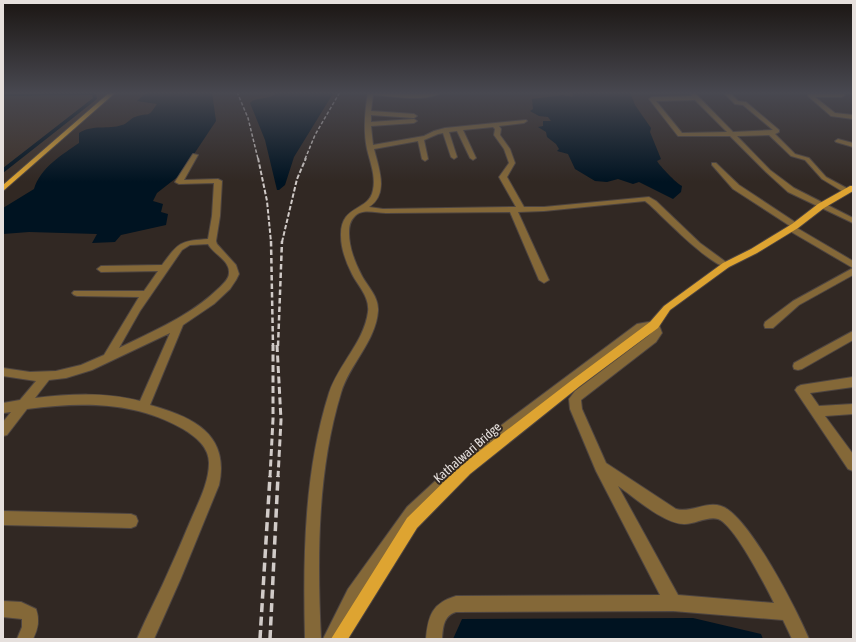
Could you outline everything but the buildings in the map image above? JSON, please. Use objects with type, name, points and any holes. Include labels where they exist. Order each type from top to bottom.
[{"type":"main road","points":[[3,189],[80,122]]},
{"type":"main road","name":"Kathalwari Bridge","points":[[338,639],[412,523],[465,470],[576,383],[654,325],[667,308],[726,265],[793,227],[821,206],[851,189]]},
{"type":"street","points":[[312,639],[313,514],[323,440],[335,391],[363,338],[373,312],[372,300],[349,260],[345,236],[346,220],[372,200],[378,190],[367,124],[386,122]]},
{"type":"street","points":[[370,148],[421,139],[429,136],[433,132],[517,122]]},
{"type":"street","points":[[670,122],[680,135],[771,133],[776,130],[766,122]]},
{"type":"street","points":[[722,122],[768,171],[791,190],[853,221]]},
{"type":"street","points":[[495,125],[498,129],[497,135],[507,149],[512,163],[503,177],[544,280]]},
{"type":"street","points":[[459,129],[473,158]]},
{"type":"street","points":[[445,130],[454,157]]},
{"type":"street","points":[[771,133],[793,155],[807,159],[824,178],[851,189]]},
{"type":"street","points":[[421,139],[425,160]]},
{"type":"street","points":[[838,141],[853,145]]},
{"type":"street","points":[[3,372],[19,376],[45,377],[77,371],[179,324],[212,299],[233,278],[233,268],[230,262],[217,249],[212,241],[216,216],[218,180],[183,183],[179,181],[195,155]]},
{"type":"street","points":[[714,164],[736,187],[793,227],[853,265]]},
{"type":"street","points":[[361,209],[383,211],[517,209],[648,200],[697,245],[726,265]]},
{"type":"street","points":[[108,358],[147,294],[181,245],[188,242],[212,241]]},
{"type":"street","points":[[101,269],[164,268]]},
{"type":"street","points":[[769,325],[796,303],[853,271]]},
{"type":"street","points":[[77,293],[147,294]]},
{"type":"street","points":[[144,406],[179,324]]},
{"type":"street","points":[[331,639],[354,595],[412,512],[475,452],[641,326],[654,325],[658,333],[575,399],[576,409],[601,467],[673,603]]},
{"type":"street","points":[[798,366],[853,335]]},
{"type":"street","points":[[3,431],[45,377]]},
{"type":"street","points":[[853,382],[801,390],[853,465]]},
{"type":"street","points":[[3,408],[24,404],[81,399],[112,400],[144,406],[163,413],[196,430],[211,445],[215,457],[216,470],[202,514],[145,639]]},
{"type":"street","points":[[816,411],[853,409]]},
{"type":"street","points":[[601,467],[666,511],[676,516],[686,517],[714,511],[727,515],[742,534],[788,612],[801,639]]},
{"type":"street","points":[[3,518],[131,521]]},
{"type":"street","points":[[434,639],[439,612],[449,605],[456,604],[673,603],[788,612]]},
{"type":"street","points":[[3,609],[18,610],[26,612],[30,615],[30,628],[25,639]]},
{"type":"shaded area","points":[[3,122],[77,122],[3,186]]},
{"type":"water","points":[[215,122],[180,175],[157,193],[153,201],[163,204],[161,212],[168,214],[166,225],[121,235],[115,242],[92,243],[97,234],[29,232],[3,234],[3,208],[34,189],[41,174],[59,157],[79,143],[79,133],[84,130],[117,126],[126,123]]},
{"type":"water","points":[[258,122],[316,122],[294,157],[285,185],[279,190],[277,190],[265,140]]},
{"type":"water","points":[[543,122],[647,122],[651,128],[650,132],[661,159],[657,161],[676,182],[682,186],[681,192],[673,199],[639,182],[633,184],[618,179],[607,182],[595,181],[575,169],[568,154],[557,151],[559,149],[556,144],[547,137],[546,132],[538,127],[543,126]]},
{"type":"water","points":[[693,618],[761,634],[763,639],[453,639],[462,619]]},
{"type":"waterway","points":[[3,171],[65,122]]},
{"type":"railway","points":[[249,122],[258,159]]},
{"type":"railway","points":[[305,159],[315,135],[323,122]]},
{"type":"railway","points":[[258,158],[267,201],[271,242]]},
{"type":"railway","points":[[282,242],[297,179],[306,158]]},
{"type":"railway","points":[[271,241],[273,346]]},
{"type":"railway","points":[[278,346],[282,241]]},
{"type":"railway","points":[[277,345],[281,420],[278,477]]},
{"type":"railway","points":[[270,477],[273,419],[273,346]]},
{"type":"railway","points":[[260,639],[270,476]]},
{"type":"railway","points":[[270,639],[278,476]]}]
